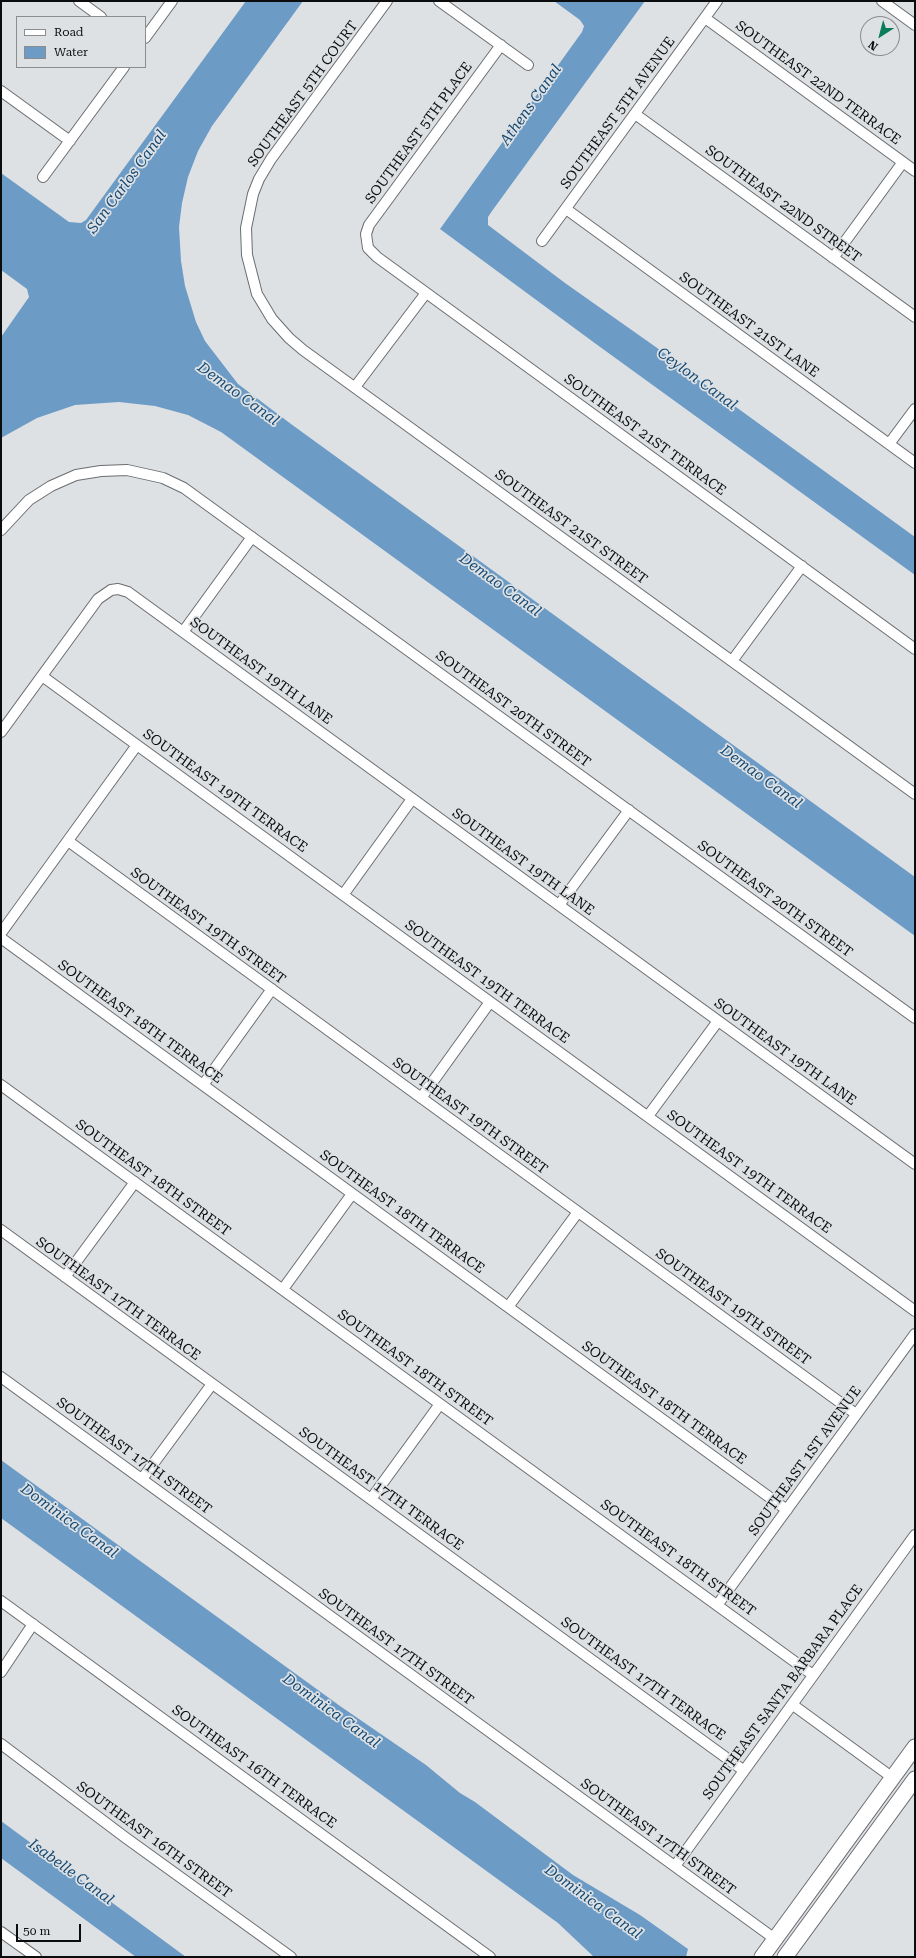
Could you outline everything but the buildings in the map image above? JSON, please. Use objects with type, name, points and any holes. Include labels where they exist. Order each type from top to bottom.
[{"type":"main road","points":[[762,1957],[915,1748]]},
{"type":"main road","points":[[826,1902],[842,1864],[895,1790],[895,1781],[893,1778]]},
{"type":"main road","points":[[785,1957],[915,1779]]},
{"type":"street","points":[[79,1],[101,16]]},
{"type":"street","points":[[146,37],[172,1]]},
{"type":"street","name":"SOUTHEAST 5TH COURT","points":[[247,255],[246,228],[249,206],[263,172],[387,1]]},
{"type":"street","points":[[440,1],[528,65]]},
{"type":"street","name":"SOUTHEAST 5TH AVENUE","points":[[542,241],[717,1]]},
{"type":"street","points":[[882,1],[915,25]]},
{"type":"street","name":"SOUTHEAST 22ND TERRACE","points":[[705,18],[915,171]]},
{"type":"street","name":"SOUTHEAST 5TH PLACE","points":[[366,239],[366,234],[370,224],[501,45]]},
{"type":"street","points":[[43,177],[123,68]]},
{"type":"street","points":[[1,91],[70,141]]},
{"type":"street","name":"SOUTHEAST 22ND STREET","points":[[635,114],[915,317]]},
{"type":"street","points":[[833,258],[903,162]]},
{"type":"street","name":"SOUTHEAST 21ST LANE","points":[[566,209],[915,463]]},
{"type":"street","name":"SOUTHEAST 21ST TERRACE","points":[[366,239],[366,244],[372,253],[915,649]]},
{"type":"street","name":"SOUTHEAST 21ST STREET","points":[[247,255],[257,294],[277,325],[292,340],[915,794]]},
{"type":"street","points":[[355,387],[426,293]]},
{"type":"street","points":[[889,444],[915,409]]},
{"type":"street","name":"SOUTHEAST 20TH STREET","points":[[1,530],[29,500],[51,486],[76,475],[105,470],[127,470],[163,478],[194,494],[915,1018]]},
{"type":"street","points":[[183,632],[252,537]]},
{"type":"street","points":[[732,661],[802,566]]},
{"type":"street","name":"SOUTHEAST 19TH LANE","points":[[42,676],[98,599],[111,590],[118,589],[128,592],[915,1164]]},
{"type":"street","points":[[1,732],[42,676]]},
{"type":"street","name":"SOUTHEAST 19TH TERRACE","points":[[42,676],[915,1311]]},
{"type":"street","points":[[1,933],[137,745]]},
{"type":"street","points":[[343,894],[412,799]]},
{"type":"street","points":[[559,905],[629,810]]},
{"type":"street","name":"SOUTHEAST 19TH STREET","points":[[68,841],[856,1414]]},
{"type":"street","name":"SOUTHEAST 18TH TERRACE","points":[[1,938],[787,1510]]},
{"type":"street","points":[[203,1085],[272,989]]},
{"type":"street","points":[[421,1098],[490,1002]]},
{"type":"street","points":[[648,1116],[718,1021]]},
{"type":"street","name":"SOUTHEAST 18TH STREET","points":[[1,1085],[814,1674]]},
{"type":"street","points":[[65,1277],[135,1182]]},
{"type":"street","points":[[283,1289],[352,1194]]},
{"type":"street","points":[[508,1307],[578,1212]]},
{"type":"street","name":"SOUTHEAST 17TH TERRACE","points":[[1,1230],[744,1770]]},
{"type":"street","name":"SOUTHEAST 1ST AVENUE","points":[[718,1604],[915,1334]]},
{"type":"street","name":"SOUTHEAST 17TH STREET","points":[[1,1377],[775,1939]]},
{"type":"street","points":[[142,1479],[212,1384]]},
{"type":"street","points":[[371,1499],[440,1404]]},
{"type":"street","name":"SOUTHEAST SANTA BARBARA PLACE","points":[[675,1866],[793,1705],[915,1534]]},
{"type":"street","name":"SOUTHEAST 16TH TERRACE","points":[[1,1601],[490,1957]]},
{"type":"street","points":[[1,1672],[33,1624]]},
{"type":"street","points":[[793,1705],[893,1778]]},
{"type":"street","name":"SOUTHEAST 16TH STREET","points":[[1,1744],[126,1838],[291,1957]]},
{"type":"street","points":[[1,1932],[36,1957]]},
{"type":"water","points":[[246,1],[303,1],[212,126],[198,151],[188,177],[182,203],[179,227],[181,261],[185,286],[196,322],[205,341],[238,384],[915,877],[915,936],[221,432],[188,415],[155,406],[119,402],[75,405],[37,418],[1,438],[1,337],[29,297],[27,289],[1,270],[1,173],[69,222],[81,223],[86,220]]},
{"type":"water","points":[[554,1],[645,1],[492,211],[488,217],[488,225],[565,283],[677,362],[685,370],[915,537],[915,575],[440,229],[582,32],[584,26],[580,20]]},
{"type":"water","name":"Dominica Canal","points":[[1,1460],[340,1706],[426,1765],[460,1793],[475,1802],[573,1875],[640,1915],[688,1949],[686,1957],[594,1957],[558,1923],[1,1518]]},
{"type":"water","points":[[1,1821],[186,1957],[136,1957],[1,1858]]},
{"type":"water label","name":"Athens Canal","points":[[531,105]]},
{"type":"water label","name":"San Carlos Canal","points":[[127,182]]},
{"type":"water label","name":"Ceylon Canal","points":[[697,379]]},
{"type":"water label","name":"Demao Canal","points":[[238,394]]},
{"type":"water label","name":"Demao Canal","points":[[500,585]]},
{"type":"water label","name":"Demao Canal","points":[[761,777]]},
{"type":"water label","name":"Isabelle Canal","points":[[71,1872]]}]
